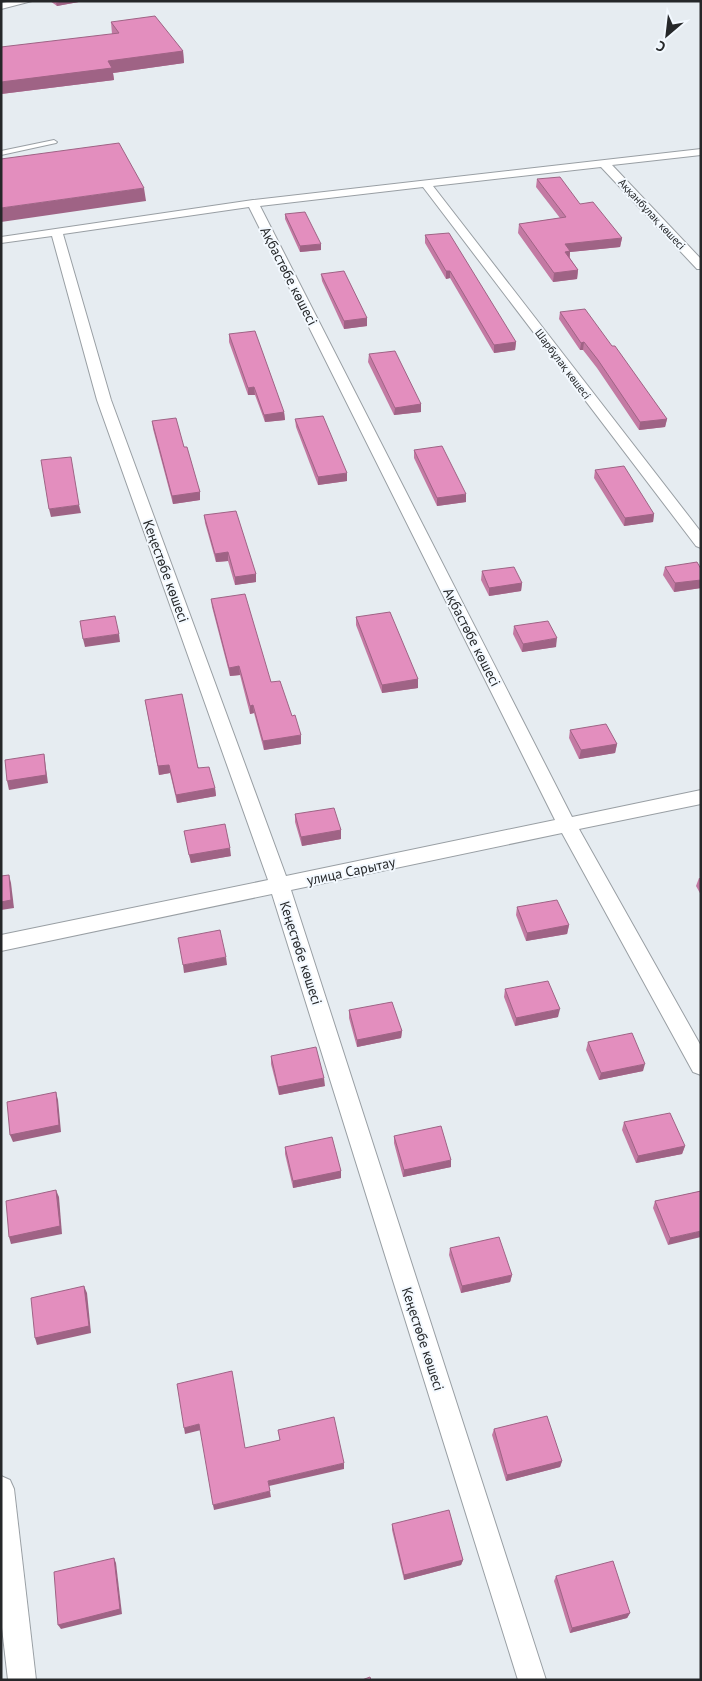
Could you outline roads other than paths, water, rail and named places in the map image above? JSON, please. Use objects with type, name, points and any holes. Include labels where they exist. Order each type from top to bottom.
[{"type":"street","points":[[1,6],[28,1]]},
{"type":"street","points":[[1,240],[252,203],[701,152]]},
{"type":"street","name":"Аққанбұлақ көшесі","points":[[604,163],[701,266]]},
{"type":"street","name":"Шарбұлақ көшесі","points":[[426,184],[701,543]]},
{"type":"street","name":"Ақбастөбе көшесі","points":[[252,203],[567,825],[701,1066]]},
{"type":"street","name":"Кеңестөбе көшесі","points":[[56,231],[104,400],[280,887],[532,1680]]},
{"type":"street","name":"улица Сарытау","points":[[1,943],[280,887],[701,797]]},
{"type":"street","points":[[1,1489],[22,1680]]},
{"type":"lane","points":[[1,153],[54,142]]}]
